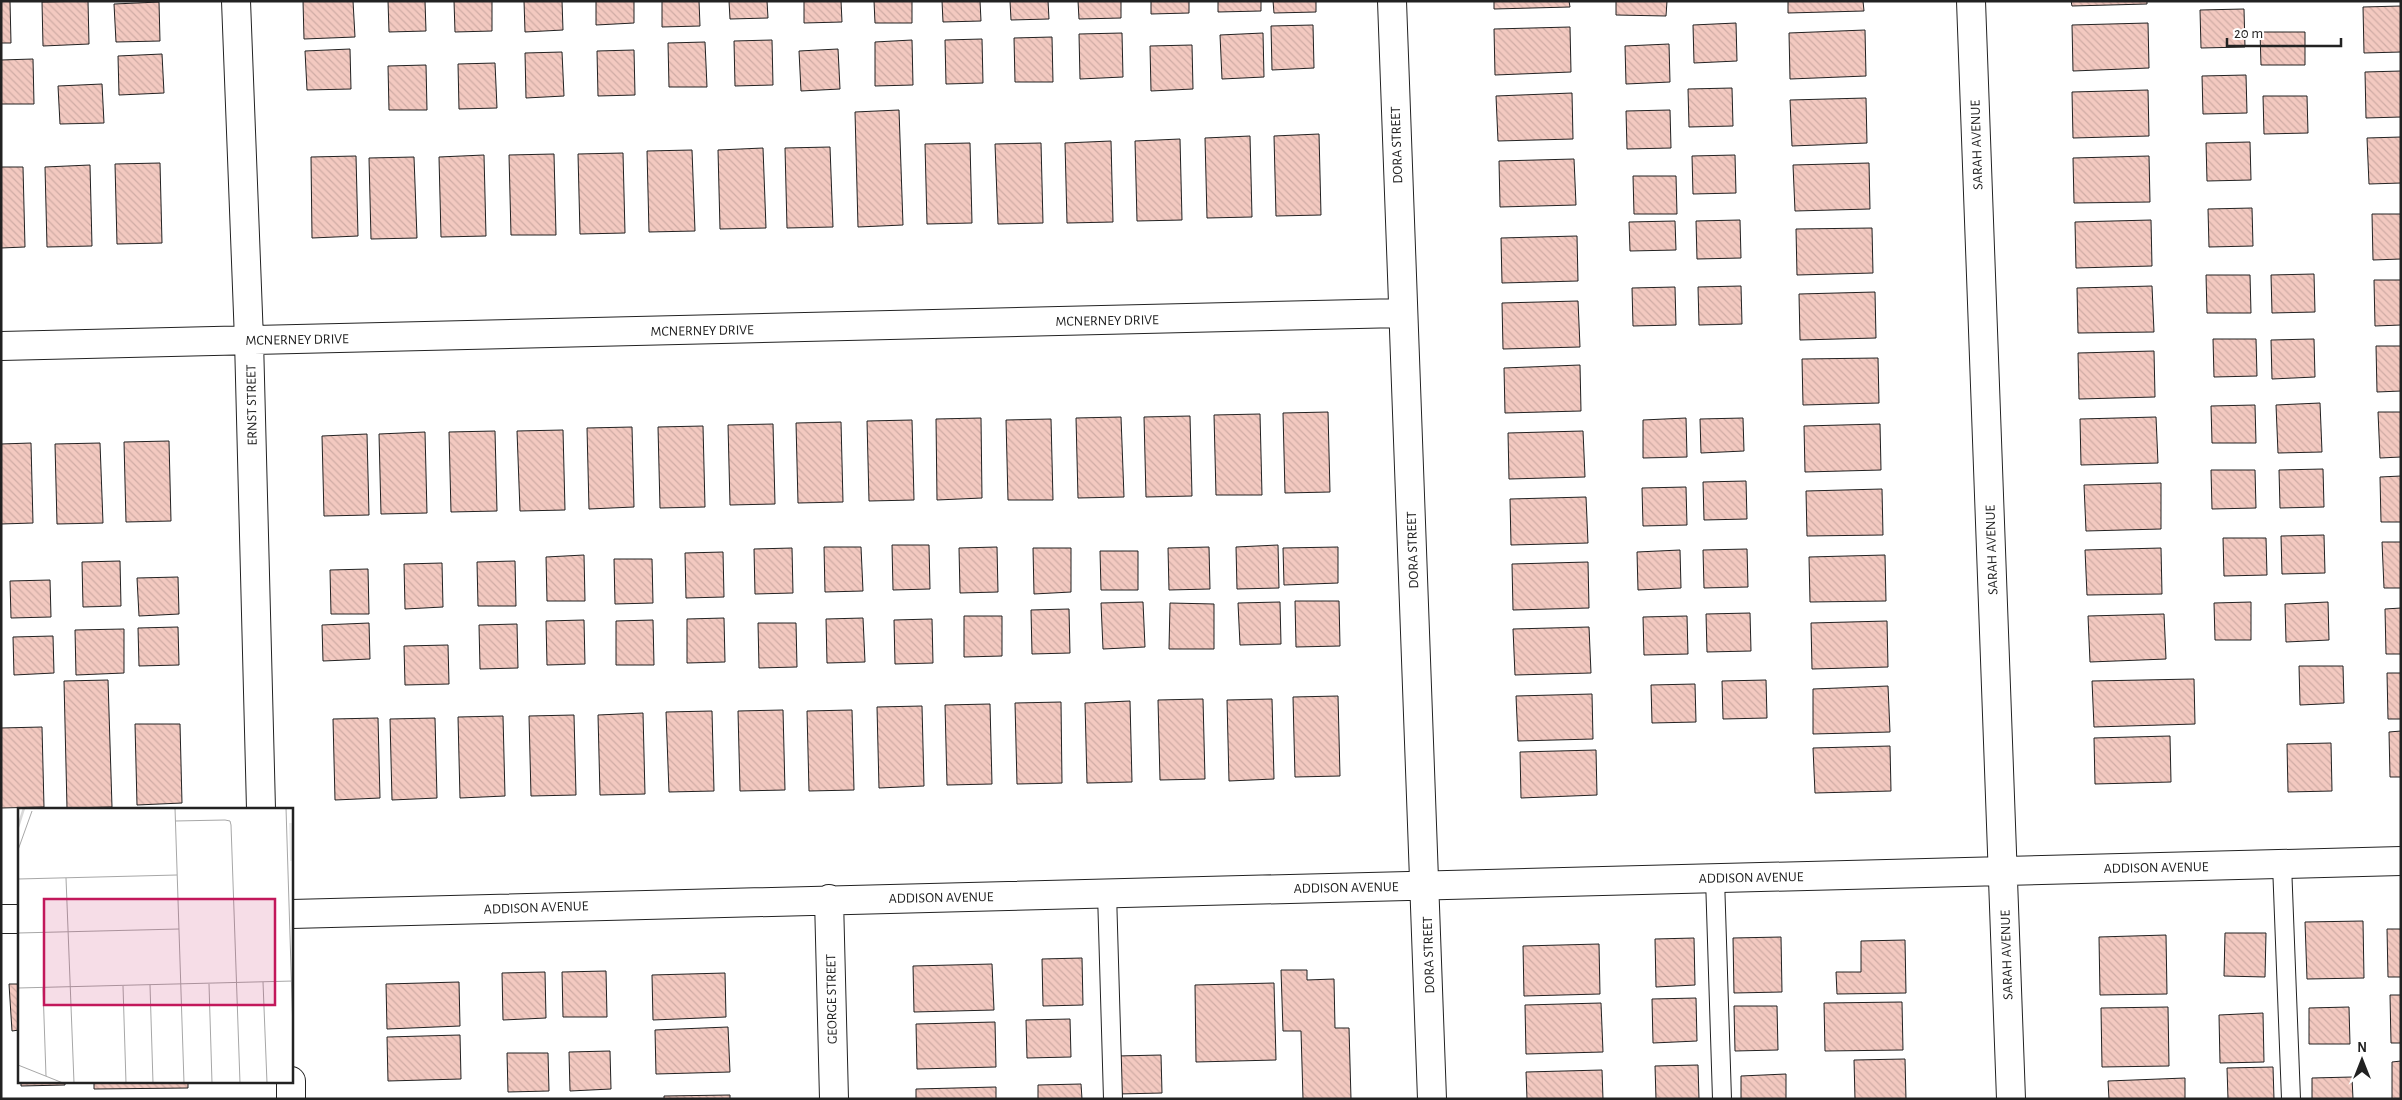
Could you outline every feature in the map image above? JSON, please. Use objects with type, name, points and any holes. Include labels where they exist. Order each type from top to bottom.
[{"type":"street","name":"ERNST STREET","points":[[236,1],[250,340],[261,808]]},
{"type":"street","name":"DORA STREET","points":[[1392,1],[1402,312],[1426,885],[1432,1099]]},
{"type":"street","name":"SARAH AVENUE","points":[[1971,1],[2011,1099]]},
{"type":"street","name":"MCNERNEY DRIVE","points":[[1,346],[1402,312]]},
{"type":"street","name":"ADDISON AVENUE","points":[[292,914],[2401,861]]},
{"type":"street","name":"GEORGE STREET","points":[[829,899],[834,1099]]},
{"type":"street","points":[[1,919],[18,919]]},
{"type":"street","points":[[291,1082],[291,1099]]},
{"type":"lane","points":[[2282,864],[2291,1099]]},
{"type":"lane","points":[[1715,878],[1722,1099]]},
{"type":"lane","points":[[1108,893],[1113,1099]]},
{"type":"building","points":[[1,1],[10,1],[11,43],[1,43]]},
{"type":"building","points":[[88,1],[89,44],[43,46],[42,2]]},
{"type":"building","points":[[303,1],[353,1],[355,37],[304,39]]},
{"type":"building","points":[[388,1],[425,1],[426,31],[389,32]]},
{"type":"building","points":[[454,1],[492,1],[492,31],[455,32]]},
{"type":"building","points":[[524,1],[562,1],[563,30],[525,32]]},
{"type":"building","points":[[596,1],[634,1],[634,23],[596,25]]},
{"type":"building","points":[[662,1],[699,1],[700,26],[662,27]]},
{"type":"building","points":[[729,1],[767,1],[768,18],[730,19]]},
{"type":"building","points":[[804,1],[841,1],[842,22],[804,23]]},
{"type":"building","points":[[874,1],[912,1],[912,23],[875,23]]},
{"type":"building","points":[[942,1],[980,1],[981,21],[943,22]]},
{"type":"building","points":[[1010,1],[1048,1],[1049,19],[1011,20]]},
{"type":"building","points":[[1078,1],[1121,1],[1121,18],[1079,19]]},
{"type":"building","points":[[1151,1],[1189,1],[1189,13],[1151,14]]},
{"type":"building","points":[[1218,1],[1261,1],[1261,11],[1218,12]]},
{"type":"building","points":[[1273,1],[1316,1],[1316,12],[1274,13]]},
{"type":"building","points":[[1494,1],[1569,1],[1570,7],[1494,9]]},
{"type":"building","points":[[1616,1],[1667,1],[1666,16],[1616,15]]},
{"type":"building","points":[[1788,1],[1863,1],[1864,11],[1788,13]]},
{"type":"building","points":[[2071,1],[2147,1],[2147,4],[2072,6]]},
{"type":"building","points":[[159,2],[160,41],[116,42],[114,4]]},
{"type":"building","points":[[2401,6],[2401,52],[2364,53],[2363,7]]},
{"type":"building","points":[[2244,9],[2245,47],[2201,48],[2200,10]]},
{"type":"building","points":[[1736,23],[1737,61],[1694,63],[1693,25]]},
{"type":"building","points":[[2148,23],[2149,68],[2073,71],[2072,25]]},
{"type":"building","points":[[1313,25],[1314,68],[1272,70],[1271,26]]},
{"type":"building","points":[[1570,27],[1571,72],[1495,75],[1494,29]]},
{"type":"building","points":[[1865,30],[1866,76],[1790,79],[1789,33]]},
{"type":"building","points":[[2260,32],[2305,32],[2305,65],[2261,65]]},
{"type":"building","points":[[1122,33],[1123,77],[1080,79],[1079,34]]},
{"type":"building","points":[[1263,33],[1264,77],[1222,79],[1220,35]]},
{"type":"building","points":[[1052,37],[1053,82],[1015,82],[1014,38]]},
{"type":"building","points":[[982,39],[983,83],[946,84],[945,40]]},
{"type":"building","points":[[772,40],[773,85],[735,86],[734,41]]},
{"type":"building","points":[[912,40],[913,85],[875,86],[875,42]]},
{"type":"building","points":[[705,42],[707,87],[669,87],[668,43]]},
{"type":"building","points":[[1669,44],[1670,82],[1626,84],[1625,46]]},
{"type":"building","points":[[1192,45],[1193,89],[1151,91],[1150,46]]},
{"type":"building","points":[[350,49],[351,89],[307,90],[305,51]]},
{"type":"building","points":[[838,49],[840,89],[801,91],[799,51]]},
{"type":"building","points":[[634,50],[635,95],[598,96],[597,51]]},
{"type":"building","points":[[562,52],[564,96],[526,98],[525,53]]},
{"type":"building","points":[[162,54],[164,93],[119,95],[118,56]]},
{"type":"building","points":[[33,59],[34,104],[1,104],[1,60]]},
{"type":"building","points":[[495,63],[497,108],[459,109],[458,64]]},
{"type":"building","points":[[426,65],[427,110],[389,110],[388,66]]},
{"type":"building","points":[[2401,71],[2401,117],[2366,118],[2365,72]]},
{"type":"building","points":[[2246,75],[2247,113],[2203,114],[2202,76]]},
{"type":"building","points":[[102,84],[104,123],[60,124],[58,86]]},
{"type":"building","points":[[1732,88],[1733,126],[1689,127],[1688,89]]},
{"type":"building","points":[[2148,90],[2149,136],[2073,138],[2072,92]]},
{"type":"building","points":[[1572,93],[1573,139],[1498,141],[1496,96]]},
{"type":"building","points":[[2263,96],[2307,96],[2308,133],[2264,134]]},
{"type":"building","points":[[1866,98],[1867,143],[1792,146],[1790,100]]},
{"type":"building","points":[[899,110],[903,225],[858,227],[855,112]]},
{"type":"building","points":[[1670,110],[1671,148],[1627,149],[1626,111]]},
{"type":"building","points":[[1319,134],[1321,215],[1276,216],[1274,136]]},
{"type":"building","points":[[1250,136],[1252,217],[1207,218],[1205,138]]},
{"type":"building","points":[[2401,137],[2401,183],[2369,184],[2367,138]]},
{"type":"building","points":[[1180,139],[1182,220],[1137,221],[1135,141]]},
{"type":"building","points":[[1111,141],[1113,222],[1067,223],[1065,143]]},
{"type":"building","points":[[2250,142],[2251,180],[2207,181],[2206,143]]},
{"type":"building","points":[[970,143],[972,223],[927,224],[925,144]]},
{"type":"building","points":[[1041,143],[1043,223],[998,224],[995,144]]},
{"type":"building","points":[[830,147],[833,227],[787,228],[785,148]]},
{"type":"building","points":[[763,148],[766,228],[720,229],[718,150]]},
{"type":"building","points":[[692,150],[695,231],[649,232],[647,151]]},
{"type":"building","points":[[623,153],[625,233],[580,234],[578,154]]},
{"type":"building","points":[[554,154],[556,235],[511,235],[509,155]]},
{"type":"building","points":[[484,155],[486,236],[441,237],[439,157]]},
{"type":"building","points":[[1735,155],[1736,193],[1693,194],[1692,156]]},
{"type":"building","points":[[356,156],[358,236],[312,238],[311,157]]},
{"type":"building","points":[[2149,156],[2150,202],[2074,203],[2073,158]]},
{"type":"building","points":[[414,157],[417,238],[371,239],[369,158]]},
{"type":"building","points":[[1574,159],[1576,205],[1500,207],[1499,161]]},
{"type":"building","points":[[160,163],[162,243],[117,244],[115,164]]},
{"type":"building","points":[[1869,163],[1870,209],[1795,211],[1793,165]]},
{"type":"building","points":[[90,165],[92,246],[47,247],[45,167]]},
{"type":"building","points":[[1,167],[23,167],[25,247],[1,248]]},
{"type":"building","points":[[1633,176],[1676,176],[1677,214],[1634,214]]},
{"type":"building","points":[[2252,208],[2253,246],[2209,247],[2208,209]]},
{"type":"building","points":[[2372,214],[2401,214],[2401,259],[2373,260]]},
{"type":"building","points":[[1740,220],[1741,258],[1697,259],[1696,221]]},
{"type":"building","points":[[2151,220],[2152,266],[2076,268],[2075,222]]},
{"type":"building","points":[[1675,221],[1676,250],[1630,251],[1629,222]]},
{"type":"building","points":[[1872,228],[1873,273],[1797,275],[1796,229]]},
{"type":"building","points":[[1577,236],[1578,281],[1502,283],[1501,238]]},
{"type":"building","points":[[2314,274],[2315,312],[2272,313],[2271,275]]},
{"type":"building","points":[[2206,275],[2250,275],[2251,313],[2207,313]]},
{"type":"building","points":[[2374,280],[2401,280],[2401,325],[2375,326]]},
{"type":"building","points":[[1741,286],[1742,324],[1699,325],[1698,287]]},
{"type":"building","points":[[2152,286],[2154,332],[2078,333],[2077,288]]},
{"type":"building","points":[[1675,287],[1676,325],[1633,326],[1632,288]]},
{"type":"building","points":[[1875,292],[1876,338],[1800,340],[1799,294]]},
{"type":"building","points":[[1578,301],[1580,347],[1503,349],[1502,303]]},
{"type":"building","points":[[2213,339],[2256,339],[2257,376],[2214,377]]},
{"type":"building","points":[[2314,339],[2315,377],[2272,379],[2271,340]]},
{"type":"building","points":[[2376,346],[2401,346],[2401,391],[2377,392]]},
{"type":"building","points":[[2154,351],[2155,397],[2079,399],[2078,353]]},
{"type":"building","points":[[1878,358],[1879,403],[1803,405],[1802,359]]},
{"type":"building","points":[[1580,365],[1581,411],[1505,413],[1504,368]]},
{"type":"building","points":[[2320,403],[2322,452],[2278,453],[2276,405]]},
{"type":"building","points":[[2255,405],[2256,443],[2212,443],[2211,406]]},
{"type":"building","points":[[1328,412],[1330,492],[1285,493],[1283,413]]},
{"type":"building","points":[[2378,412],[2401,412],[2401,457],[2380,458]]},
{"type":"building","points":[[1260,414],[1262,495],[1216,495],[1214,415]]},
{"type":"building","points":[[1190,416],[1192,496],[1146,497],[1144,417]]},
{"type":"building","points":[[1121,417],[1124,497],[1078,498],[1076,418]]},
{"type":"building","points":[[2156,417],[2158,463],[2081,465],[2080,419]]},
{"type":"building","points":[[981,418],[982,498],[937,500],[936,419]]},
{"type":"building","points":[[1686,418],[1687,457],[1643,458],[1643,420]]},
{"type":"building","points":[[1743,418],[1744,451],[1701,453],[1700,419]]},
{"type":"building","points":[[1051,419],[1053,500],[1008,500],[1006,420]]},
{"type":"building","points":[[912,420],[914,500],[869,501],[867,421]]},
{"type":"building","points":[[841,422],[843,502],[798,503],[796,423]]},
{"type":"building","points":[[773,424],[775,504],[730,505],[728,425]]},
{"type":"building","points":[[1880,424],[1881,470],[1805,472],[1804,426]]},
{"type":"building","points":[[703,426],[705,507],[660,508],[658,427]]},
{"type":"building","points":[[632,427],[634,507],[589,509],[587,428]]},
{"type":"building","points":[[563,430],[565,510],[520,511],[517,431]]},
{"type":"building","points":[[495,431],[497,511],[451,512],[449,432]]},
{"type":"building","points":[[1583,431],[1585,477],[1509,479],[1508,433]]},
{"type":"building","points":[[425,432],[427,513],[381,514],[379,434]]},
{"type":"building","points":[[367,434],[369,515],[324,516],[322,436]]},
{"type":"building","points":[[169,441],[171,521],[126,522],[124,442]]},
{"type":"building","points":[[31,443],[33,523],[1,524],[1,444]]},
{"type":"building","points":[[100,443],[103,523],[57,524],[55,444]]},
{"type":"building","points":[[2323,469],[2324,507],[2280,508],[2279,470]]},
{"type":"building","points":[[2211,470],[2255,470],[2256,508],[2212,509]]},
{"type":"building","points":[[2401,476],[2401,522],[2381,522],[2380,477]]},
{"type":"building","points":[[1746,481],[1747,519],[1704,520],[1703,482]]},
{"type":"building","points":[[2161,483],[2161,529],[2086,531],[2084,485]]},
{"type":"building","points":[[1686,487],[1687,525],[1643,526],[1642,488]]},
{"type":"building","points":[[1882,489],[1883,535],[1807,536],[1806,491]]},
{"type":"building","points":[[1586,497],[1588,543],[1511,545],[1510,499]]},
{"type":"building","points":[[2324,535],[2325,573],[2282,574],[2281,536]]},
{"type":"building","points":[[2223,538],[2266,538],[2267,575],[2224,576]]},
{"type":"building","points":[[2382,542],[2401,542],[2401,588],[2384,588]]},
{"type":"building","points":[[892,545],[929,545],[930,589],[893,590]]},
{"type":"building","points":[[1278,545],[1279,588],[1237,589],[1236,547]]},
{"type":"building","points":[[824,547],[861,547],[863,591],[825,592]]},
{"type":"building","points":[[997,547],[998,592],[960,593],[959,548]]},
{"type":"building","points":[[1209,547],[1210,589],[1169,590],[1168,548]]},
{"type":"building","points":[[1338,547],[1338,583],[1284,585],[1283,548]]},
{"type":"building","points":[[792,548],[793,593],[755,594],[754,549]]},
{"type":"building","points":[[1033,548],[1071,548],[1071,592],[1034,594]]},
{"type":"building","points":[[2161,548],[2162,594],[2087,595],[2085,550]]},
{"type":"building","points":[[1747,549],[1748,587],[1704,588],[1703,550]]},
{"type":"building","points":[[1680,550],[1681,588],[1638,590],[1637,552]]},
{"type":"building","points":[[1100,551],[1138,551],[1138,590],[1101,590]]},
{"type":"building","points":[[723,552],[724,597],[686,598],[685,553]]},
{"type":"building","points":[[584,555],[585,601],[547,601],[546,557]]},
{"type":"building","points":[[1885,555],[1886,601],[1810,602],[1809,557]]},
{"type":"building","points":[[614,559],[652,559],[653,603],[615,604]]},
{"type":"building","points":[[120,561],[121,606],[83,607],[82,562]]},
{"type":"building","points":[[515,561],[516,606],[478,606],[477,562]]},
{"type":"building","points":[[1588,562],[1589,608],[1513,610],[1512,564]]},
{"type":"building","points":[[442,563],[443,607],[405,609],[404,564]]},
{"type":"building","points":[[368,569],[369,614],[331,614],[330,570]]},
{"type":"building","points":[[178,577],[179,614],[139,616],[137,578]]},
{"type":"building","points":[[50,580],[51,617],[11,618],[10,581]]},
{"type":"building","points":[[1295,601],[1339,601],[1340,646],[1296,647]]},
{"type":"building","points":[[1143,602],[1145,647],[1103,649],[1101,603]]},
{"type":"building","points":[[1280,602],[1281,644],[1240,645],[1238,603]]},
{"type":"building","points":[[2251,602],[2251,640],[2215,640],[2214,603]]},
{"type":"building","points":[[2328,602],[2329,640],[2286,642],[2285,604]]},
{"type":"building","points":[[1170,603],[1214,604],[1214,649],[1169,649]]},
{"type":"building","points":[[2401,608],[2401,654],[2386,654],[2385,609]]},
{"type":"building","points":[[1069,609],[1070,653],[1032,654],[1031,610]]},
{"type":"building","points":[[1750,613],[1751,651],[1707,652],[1706,614]]},
{"type":"building","points":[[2164,614],[2166,659],[2090,662],[2088,616]]},
{"type":"building","points":[[964,616],[1002,616],[1002,656],[964,657]]},
{"type":"building","points":[[1687,616],[1688,654],[1644,655],[1643,617]]},
{"type":"building","points":[[724,618],[725,662],[687,663],[687,619]]},
{"type":"building","points":[[863,618],[865,662],[827,663],[826,619]]},
{"type":"building","points":[[932,619],[933,663],[895,664],[894,620]]},
{"type":"building","points":[[584,620],[585,664],[547,665],[546,621]]},
{"type":"building","points":[[653,620],[654,665],[616,665],[616,621]]},
{"type":"building","points":[[1887,621],[1888,667],[1812,669],[1811,623]]},
{"type":"building","points":[[369,623],[370,659],[323,661],[322,625]]},
{"type":"building","points":[[758,623],[796,623],[797,667],[759,668]]},
{"type":"building","points":[[517,624],[518,668],[480,669],[479,625]]},
{"type":"building","points":[[178,627],[179,665],[139,666],[138,628]]},
{"type":"building","points":[[1589,627],[1591,673],[1515,675],[1513,629]]},
{"type":"building","points":[[124,629],[124,673],[76,675],[75,630]]},
{"type":"building","points":[[53,636],[54,673],[14,675],[13,637]]},
{"type":"building","points":[[448,645],[449,684],[405,685],[404,646]]},
{"type":"building","points":[[2299,666],[2343,666],[2344,703],[2300,705]]},
{"type":"building","points":[[2387,673],[2401,673],[2401,719],[2388,719]]},
{"type":"building","points":[[2194,679],[2195,724],[2094,727],[2092,681]]},
{"type":"building","points":[[108,680],[112,807],[67,808],[64,681]]},
{"type":"building","points":[[1766,680],[1767,718],[1723,719],[1722,681]]},
{"type":"building","points":[[1695,684],[1696,722],[1652,723],[1651,685]]},
{"type":"building","points":[[1888,686],[1890,732],[1813,734],[1813,689]]},
{"type":"building","points":[[1592,694],[1593,739],[1518,741],[1516,696]]},
{"type":"building","points":[[1338,696],[1340,776],[1295,777],[1293,697]]},
{"type":"building","points":[[1203,699],[1205,779],[1160,780],[1158,700]]},
{"type":"building","points":[[1272,699],[1274,779],[1229,781],[1227,700]]},
{"type":"building","points":[[1130,701],[1132,782],[1087,783],[1085,703]]},
{"type":"building","points":[[1061,702],[1062,783],[1017,784],[1015,703]]},
{"type":"building","points":[[990,704],[992,784],[947,785],[945,705]]},
{"type":"building","points":[[922,706],[924,786],[879,788],[877,707]]},
{"type":"building","points":[[783,710],[785,790],[740,791],[738,711]]},
{"type":"building","points":[[852,710],[854,790],[809,791],[807,711]]},
{"type":"building","points":[[712,711],[714,791],[669,792],[666,712]]},
{"type":"building","points":[[643,713],[645,794],[600,795],[598,715]]},
{"type":"building","points":[[574,715],[576,795],[531,796],[529,716]]},
{"type":"building","points":[[503,716],[505,796],[460,798],[458,717]]},
{"type":"building","points":[[378,718],[380,798],[335,800],[333,719]]},
{"type":"building","points":[[435,718],[437,798],[392,800],[390,719]]},
{"type":"building","points":[[135,724],[180,724],[182,803],[137,805]]},
{"type":"building","points":[[42,727],[44,807],[1,808],[1,728]]},
{"type":"building","points":[[2401,731],[2401,777],[2390,777],[2389,732]]},
{"type":"building","points":[[2170,736],[2171,782],[2095,784],[2094,738]]},
{"type":"building","points":[[2331,743],[2332,791],[2288,792],[2287,744]]},
{"type":"building","points":[[1890,746],[1891,791],[1815,793],[1813,748]]},
{"type":"building","points":[[1596,750],[1597,795],[1521,798],[1520,752]]},
{"type":"building","points":[[2363,921],[2364,978],[2307,979],[2305,922]]},
{"type":"building","points":[[2387,929],[2401,929],[2401,977],[2388,977]]},
{"type":"building","points":[[2225,933],[2266,933],[2265,977],[2224,976]]},
{"type":"building","points":[[2166,935],[2167,994],[2100,995],[2099,937]]},
{"type":"building","points":[[1781,937],[1782,992],[1734,993],[1733,938]]},
{"type":"building","points":[[1694,938],[1695,985],[1656,987],[1655,939]]},
{"type":"building","points":[[1905,940],[1906,993],[1837,994],[1836,972],[1861,972],[1861,941]]},
{"type":"building","points":[[1599,944],[1600,994],[1524,996],[1523,946]]},
{"type":"building","points":[[1082,958],[1083,1005],[1043,1006],[1042,959]]},
{"type":"building","points":[[992,964],[994,1010],[914,1012],[913,966]]},
{"type":"building","points":[[1281,970],[1307,970],[1307,980],[1334,979],[1335,1028],[1349,1028],[1351,1099],[1303,1099],[1301,1031],[1283,1031]]},
{"type":"building","points":[[606,971],[607,1017],[563,1017],[562,972]]},
{"type":"building","points":[[545,972],[546,1018],[503,1020],[502,973]]},
{"type":"building","points":[[725,973],[726,1017],[653,1020],[652,975]]},
{"type":"building","points":[[459,982],[460,1026],[387,1029],[386,984]]},
{"type":"building","points":[[1274,983],[1276,1060],[1196,1062],[1195,985]]},
{"type":"building","points":[[9,984],[18,984],[18,1030],[12,1031]]},
{"type":"building","points":[[2390,995],[2401,995],[2401,1043],[2391,1043]]},
{"type":"building","points":[[1696,998],[1697,1041],[1653,1043],[1652,999]]},
{"type":"building","points":[[1902,1002],[1903,1050],[1825,1051],[1824,1003]]},
{"type":"building","points":[[1601,1003],[1603,1052],[1526,1054],[1525,1005]]},
{"type":"building","points":[[1734,1006],[1777,1006],[1778,1050],[1735,1051]]},
{"type":"building","points":[[2168,1007],[2169,1066],[2102,1067],[2101,1008]]},
{"type":"building","points":[[2349,1007],[2350,1044],[2309,1044],[2309,1008]]},
{"type":"building","points":[[2263,1013],[2264,1062],[2220,1063],[2219,1015]]},
{"type":"building","points":[[1070,1019],[1071,1057],[1027,1058],[1026,1020]]},
{"type":"building","points":[[995,1022],[996,1067],[917,1069],[916,1024]]},
{"type":"building","points":[[728,1027],[730,1072],[656,1074],[655,1030]]},
{"type":"building","points":[[460,1035],[461,1079],[388,1081],[387,1037]]},
{"type":"building","points":[[610,1051],[611,1089],[570,1091],[569,1052]]},
{"type":"building","points":[[507,1053],[548,1053],[549,1091],[508,1092]]},
{"type":"building","points":[[1161,1055],[1162,1093],[1118,1094],[1117,1056]]},
{"type":"building","points":[[1905,1059],[1906,1099],[1855,1099],[1854,1060]]},
{"type":"building","points":[[2401,1061],[2401,1099],[2392,1099],[2392,1062]]},
{"type":"building","points":[[1698,1065],[1699,1099],[1656,1099],[1655,1066]]},
{"type":"building","points":[[2273,1067],[2274,1099],[2228,1099],[2227,1068]]},
{"type":"building","points":[[1602,1070],[1603,1099],[1527,1099],[1526,1072]]},
{"type":"building","points":[[1786,1074],[1786,1099],[1741,1099],[1741,1076]]},
{"type":"building","points":[[2352,1077],[2353,1099],[2312,1099],[2312,1078]]},
{"type":"building","points":[[2185,1078],[2185,1099],[2109,1099],[2108,1081]]},
{"type":"building","points":[[21,1082],[65,1082],[65,1085],[21,1086]]},
{"type":"building","points":[[94,1082],[188,1082],[188,1088],[94,1089]]},
{"type":"building","points":[[1081,1084],[1082,1099],[1038,1099],[1038,1085]]},
{"type":"building","points":[[996,1087],[996,1099],[916,1099],[916,1089]]},
{"type":"building","points":[[730,1095],[730,1099],[664,1099],[664,1096]]}]
